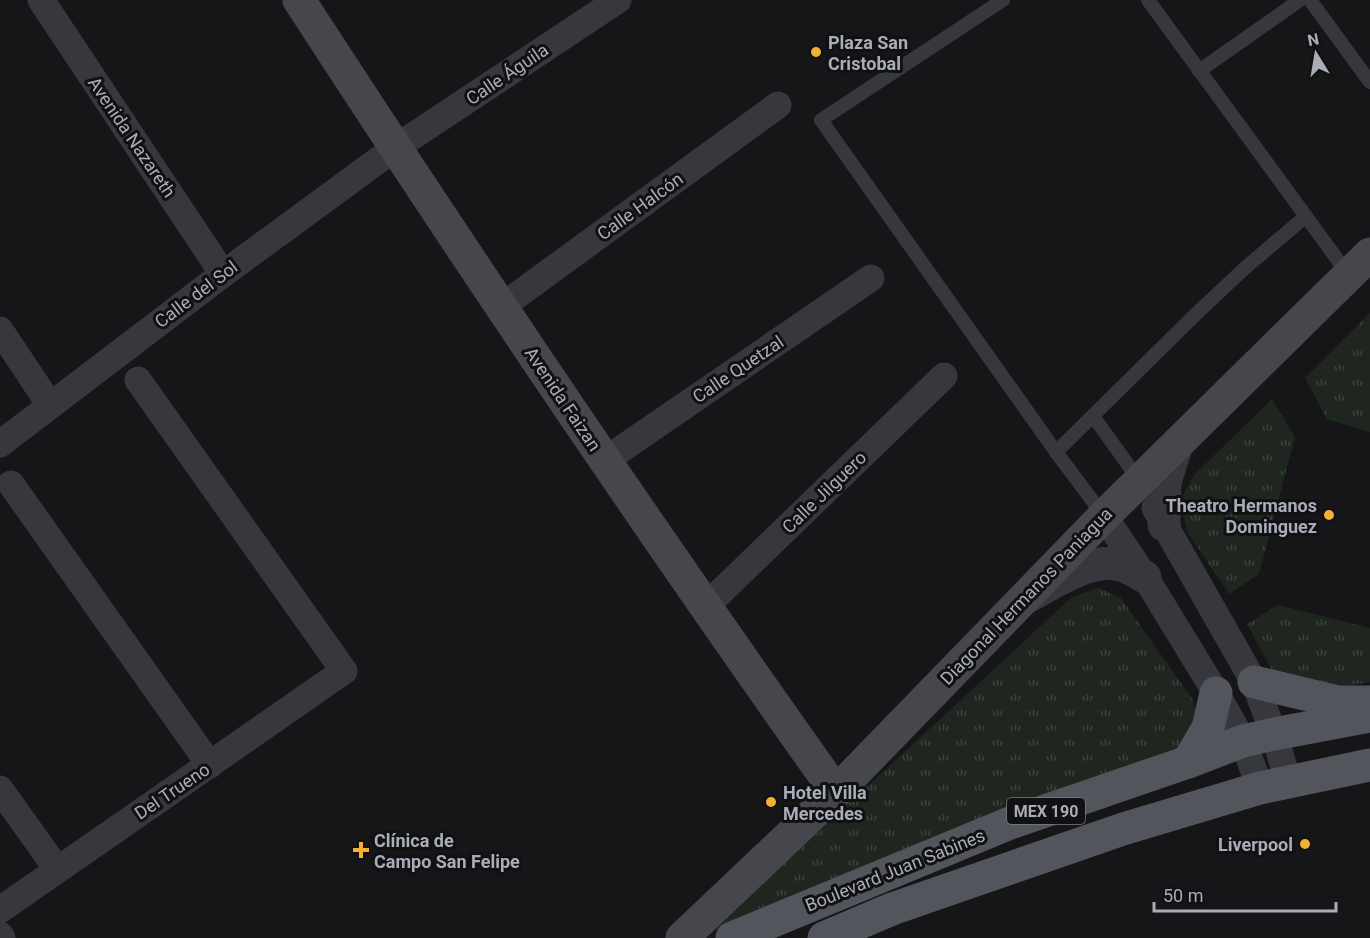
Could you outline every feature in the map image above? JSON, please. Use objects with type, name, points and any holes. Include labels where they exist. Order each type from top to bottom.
[{"type":"main road","name":"Avenida Faizan","points":[[299,0],[604,461],[836,792]]},
{"type":"main road","name":"Diagonal Hermanos Paniagua","points":[[682,938],[836,792],[1104,516],[1359,264]]},
{"type":"main road","points":[[1254,682],[1338,702],[1370,702]]},
{"type":"main road","points":[[1188,762],[1208,728],[1216,693]]},
{"type":"main road","name":"Boulevard Juan Sabines","points":[[749,935],[1010,823],[1243,741],[1370,716]]},
{"type":"main road","name":"Boulevard Juan Sabines","points":[[824,938],[892,909],[1123,829],[1274,784],[1370,765]]},
{"type":"street","name":"Avenida Nazareth","points":[[41,0],[223,274]]},
{"type":"street","name":"Calle Águila","points":[[395,148],[618,0]]},
{"type":"street","name":"Calle Halcón","points":[[501,307],[778,105]]},
{"type":"street","name":"Calle del Sol","points":[[0,444],[223,274],[395,148]]},
{"type":"street","name":"Calle Quetzal","points":[[604,461],[871,278]]},
{"type":"street","points":[[0,330],[50,405]]},
{"type":"street","name":"Calle Jilguero","points":[[705,608],[944,376]]},
{"type":"street","name":"Del Trueno","points":[[0,910],[344,671],[138,380]]},
{"type":"street","points":[[1164,525],[1165,482],[1176,447]]},
{"type":"street","points":[[1139,481],[1254,682],[1274,734],[1274,784]]},
{"type":"street","points":[[11,484],[210,765]]},
{"type":"street","points":[[1104,516],[1145,577],[1243,741],[1274,784]]},
{"type":"street","points":[[1025,598],[1082,569],[1101,564],[1123,566],[1145,577]]},
{"type":"street","points":[[0,789],[57,869]]},
{"type":"lane","points":[[1003,0],[821,120],[1056,452],[1104,516]]},
{"type":"lane","points":[[1148,0],[1305,217],[1359,264]]},
{"type":"lane","points":[[1199,70],[1300,0]]},
{"type":"lane","points":[[1310,0],[1370,82]]},
{"type":"lane","points":[[1056,452],[1245,268],[1305,217]]},
{"type":"lane","points":[[1094,416],[1139,481]]},
{"type":"green space","points":[[1370,313],[1370,432],[1327,419],[1305,378]]},
{"type":"green space","points":[[1272,399],[1295,437],[1259,574],[1229,594],[1188,533],[1182,512],[1182,497],[1195,474]]},
{"type":"green space","points":[[1098,588],[1121,598],[1193,700],[1199,726],[1186,753],[710,932],[1072,597]]},
{"type":"green space","points":[[1278,605],[1370,628],[1370,682],[1339,687],[1274,674],[1247,624]]},
{"type":"place","name":"Plaza San Cristobal","points":[[816,52]]},
{"type":"place","name":"Theatro Hermanos Dominguez","points":[[1329,515]]},
{"type":"place","name":"Hotel Villa Mercedes","points":[[771,802]]},
{"type":"place","name":"Liverpool","points":[[1305,844]]},
{"type":"place","name":"Clínica de Campo San Felipe","points":[[361,850]]}]
